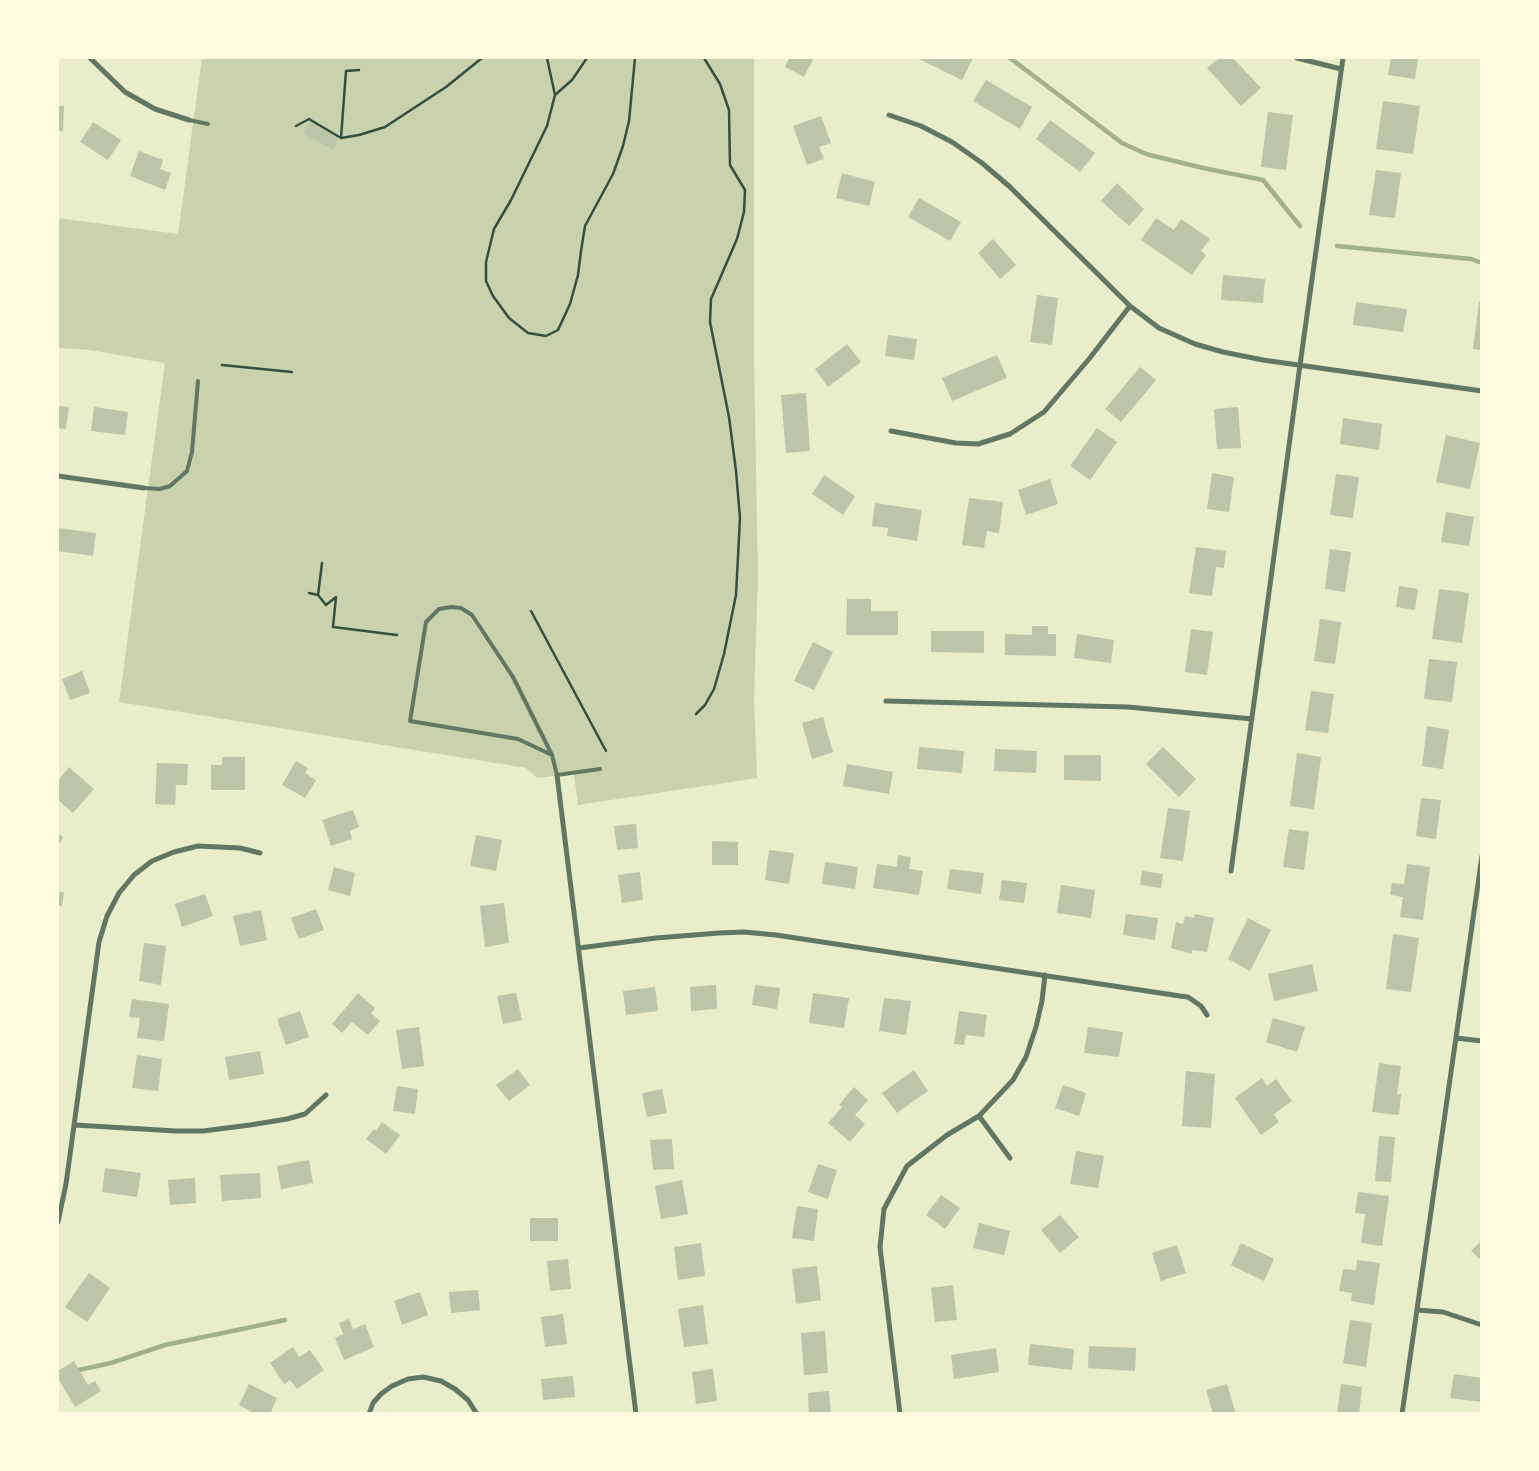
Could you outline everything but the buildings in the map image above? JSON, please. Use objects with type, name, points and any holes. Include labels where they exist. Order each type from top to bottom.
[{"type":"street","points":[[90,58],[125,92],[155,109],[189,120]]},
{"type":"street","points":[[1297,58],[1341,69]]},
{"type":"street","points":[[1231,871],[1343,58]]},
{"type":"street","points":[[889,114],[921,126],[952,142],[982,163],[1010,187],[1130,306],[1159,328],[1195,344],[1223,352],[1482,391]]},
{"type":"street","points":[[891,432],[956,444],[978,444],[1010,434],[1044,412],[1089,359],[1130,306]]},
{"type":"street","points":[[58,476],[144,488]]},
{"type":"street","points":[[886,701],[1128,707],[1252,720]]},
{"type":"street","points":[[557,775],[636,1414]]},
{"type":"street","points":[[58,1222],[66,1184],[99,942],[107,916],[119,893],[134,875],[146,866],[174,852],[198,846],[240,848],[260,853]]},
{"type":"street","points":[[1402,1414],[1482,856]]},
{"type":"street","points":[[579,948],[656,938],[744,932],[1045,975],[1188,998],[1201,1006],[1207,1015]]},
{"type":"street","points":[[900,1414],[880,1247],[884,1209],[907,1166],[947,1135],[979,1116],[1013,1080],[1026,1056],[1036,1028],[1045,975]]},
{"type":"street","points":[[1456,1038],[1482,1041]]},
{"type":"street","points":[[74,1125],[194,1131],[250,1125],[305,1114],[326,1095]]},
{"type":"street","points":[[979,1116],[1010,1158]]},
{"type":"street","points":[[1416,1310],[1443,1312],[1482,1325]]},
{"type":"street","points":[[369,1414],[373,1403],[392,1386],[408,1379],[423,1377],[442,1381],[455,1389],[468,1400],[477,1414]]},
{"type":"lane","points":[[189,120],[208,124]]},
{"type":"lane","points":[[144,488],[160,489],[170,486],[187,470],[192,452],[198,381]]},
{"type":"lane","points":[[552,755],[518,739],[410,721],[426,622],[439,609],[461,608],[472,615],[513,677],[552,755],[557,775],[600,769]]},
{"type":"path","points":[[296,126],[309,119],[341,138],[385,127],[446,87],[482,58]]},
{"type":"path","points":[[547,58],[556,95],[547,126],[511,200],[494,229],[486,262],[486,282],[493,296],[509,318],[528,334],[546,336],[558,330],[570,304],[578,275],[585,226],[613,174],[623,146],[629,121],[635,58]]},
{"type":"path","points":[[556,95],[572,80],[587,58]]},
{"type":"path","points":[[696,714],[705,705],[714,689],[724,654],[736,595],[740,518],[736,471],[729,417],[710,322],[711,299],[737,239],[744,212],[745,190],[730,165],[729,110],[720,84],[704,58]]},
{"type":"path","points":[[341,138],[346,71],[359,70]]},
{"type":"path","points":[[222,365],[292,372]]},
{"type":"path","points":[[318,595],[322,564]]},
{"type":"path","points":[[309,593],[318,595],[326,605],[336,598],[333,627],[398,635]]},
{"type":"path","points":[[531,611],[606,751]]},
{"type":"green space","points":[[202,58],[754,58],[754,361],[758,576],[754,698],[757,778],[578,805],[574,774],[537,778],[526,768],[119,702],[165,363],[90,350],[58,348],[58,218],[178,234]]},
{"type":"waterway","points":[[1010,58],[1122,143],[1146,154],[1263,180],[1300,226]]},
{"type":"waterway","points":[[1337,246],[1471,259],[1482,263]]},
{"type":"waterway","points":[[74,1371],[111,1363],[165,1345],[285,1320]]}]
